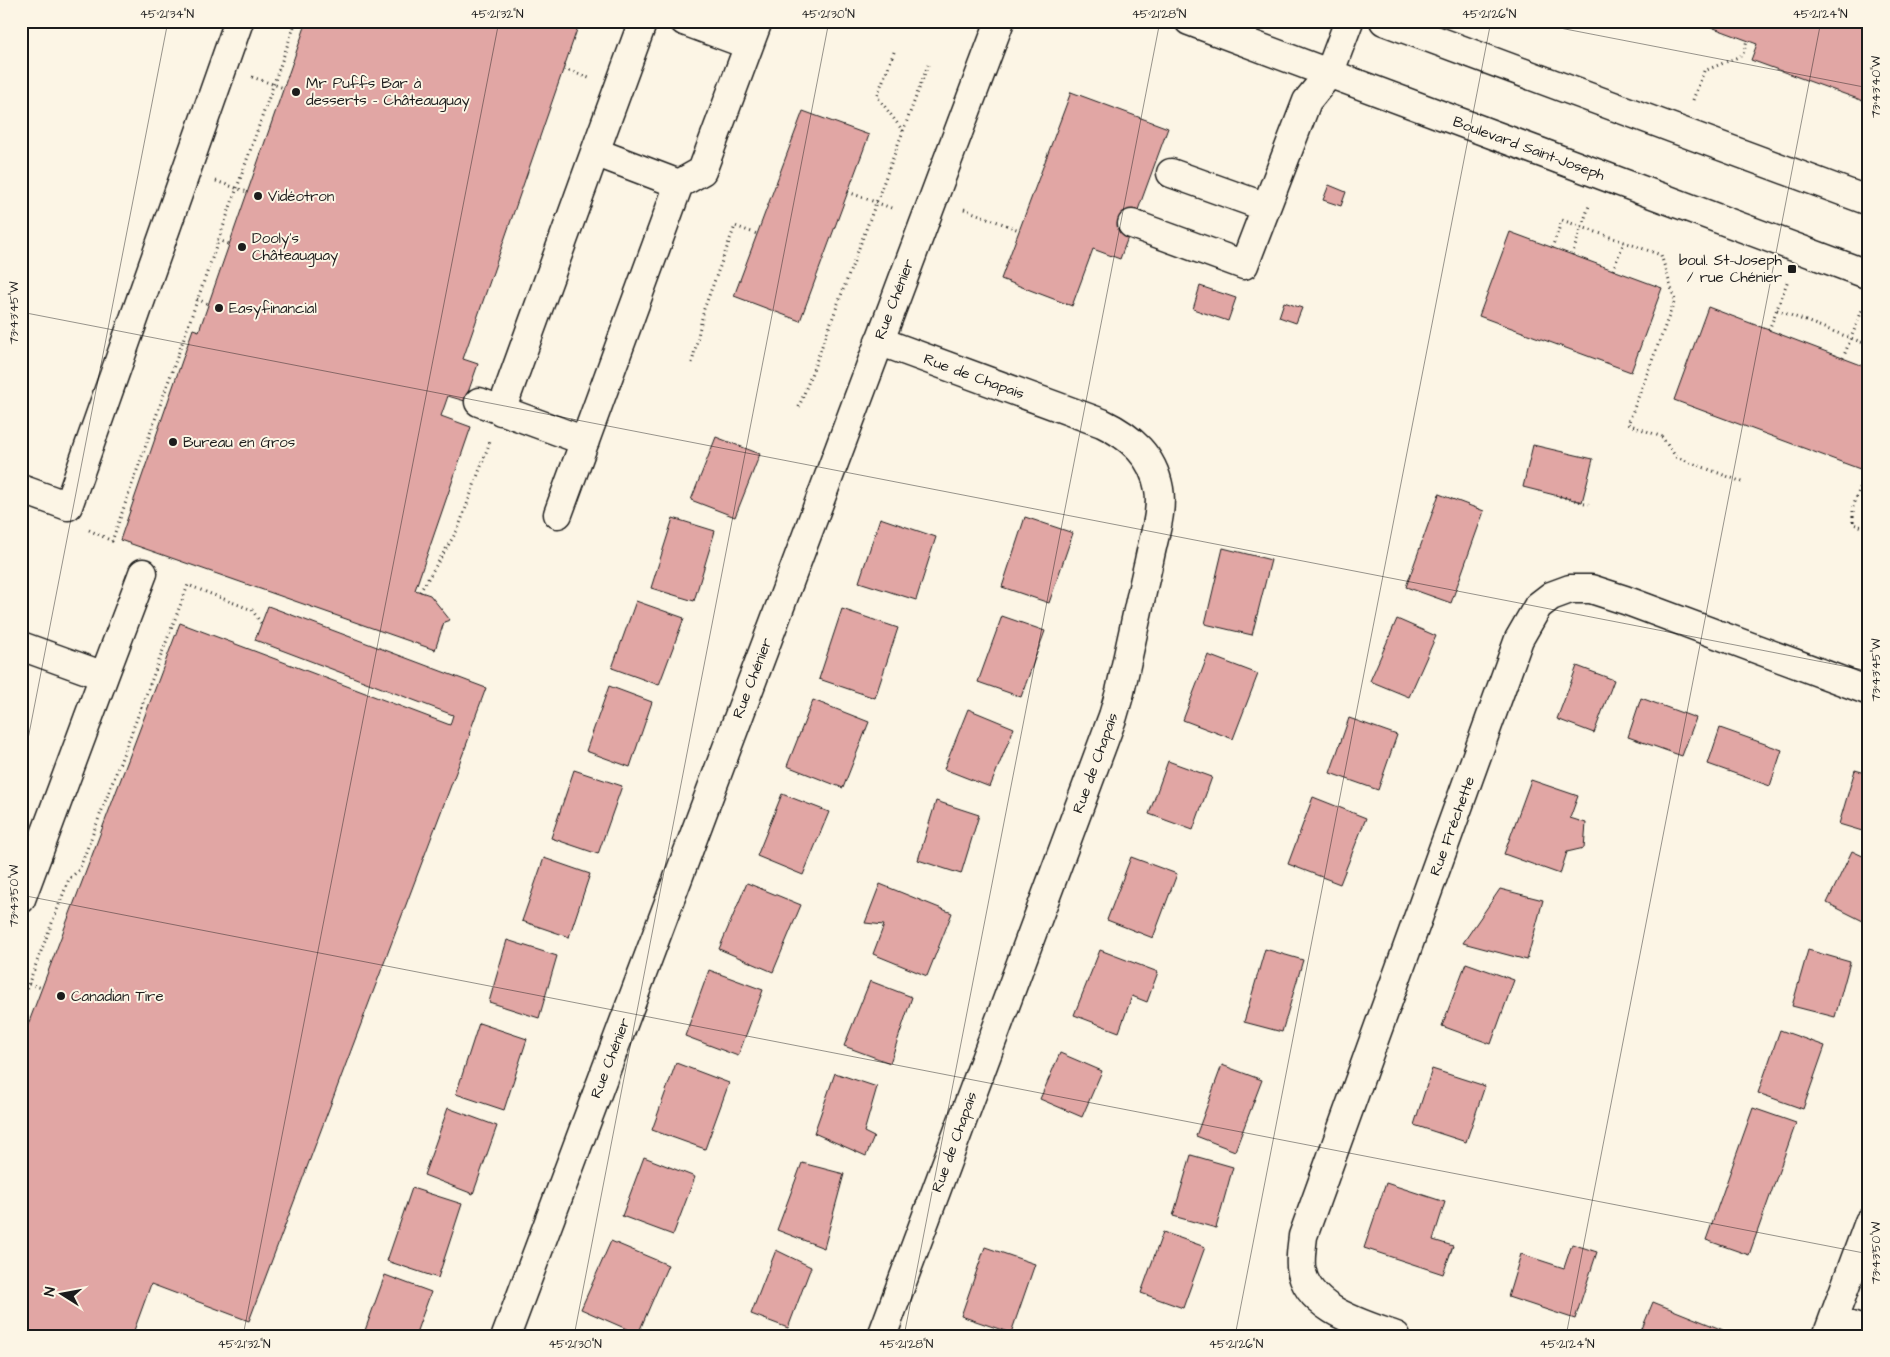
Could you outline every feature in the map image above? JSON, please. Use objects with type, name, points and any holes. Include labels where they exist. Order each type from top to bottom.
[{"type":"street","points":[[21,489],[68,506],[239,21]]},
{"type":"street","points":[[585,441],[490,406],[595,152],[643,21]]},
{"type":"street","points":[[558,514],[679,184],[702,171],[754,33],[684,21]]},
{"type":"street","name":"Rue Chénier","points":[[506,1336],[878,341],[1000,21]]},
{"type":"street","name":"Boulevard Saint-Joseph","points":[[1189,21],[1869,275]]},
{"type":"street","points":[[1132,224],[1244,266],[1308,101],[1329,74],[1349,21]]},
{"type":"street","points":[[1384,21],[1869,201]]},
{"type":"street","points":[[595,152],[679,184]]},
{"type":"street","points":[[1171,173],[1266,208]]},
{"type":"street","name":"Rue de Chapais","points":[[878,341],[1117,430],[1128,437],[1139,448],[1156,475],[1160,491],[1156,526],[1120,692],[1113,716],[882,1336]]},
{"type":"street","points":[[21,900],[143,573]]},
{"type":"street","name":"Rue Fréchette","points":[[1396,1336],[1342,1316],[1326,1305],[1306,1282],[1301,1268],[1301,1251],[1304,1236],[1520,639],[1538,606],[1551,596],[1570,589],[1591,589],[1618,597],[1869,691]]},
{"type":"street","points":[[21,646],[104,676]]},
{"type":"street","points":[[1869,1222],[1864,1249],[1830,1328],[1869,1332]]},
{"type":"path","points":[[112,541],[296,21]]},
{"type":"path","points":[[1693,100],[1704,71],[1743,55],[1747,40]]},
{"type":"path","points":[[894,52],[877,96],[903,131]]},
{"type":"path","points":[[799,407],[928,65]]},
{"type":"path","points":[[274,85],[284,88]]},
{"type":"path","points":[[237,188],[247,192]]},
{"type":"path","points":[[848,192],[924,221]]},
{"type":"path","points":[[955,206],[1019,230]]},
{"type":"path","points":[[1572,255],[1589,206]]},
{"type":"path","points":[[1552,248],[1562,220],[1661,255],[1675,300],[1628,424],[1662,437],[1676,457],[1745,483]]},
{"type":"path","points":[[692,363],[704,309],[736,226],[757,234]]},
{"type":"path","points":[[218,240],[229,244]]},
{"type":"path","points":[[1613,270],[1624,242]]},
{"type":"path","points":[[1769,330],[1788,280]]},
{"type":"path","points":[[197,299],[208,304]]},
{"type":"path","points":[[1843,358],[1863,308]]},
{"type":"path","points":[[1777,310],[1869,345]]},
{"type":"path","points":[[420,592],[458,529],[490,406]]},
{"type":"path","points":[[150,433],[156,434]]},
{"type":"path","points":[[1869,464],[1853,508],[1853,524],[1869,529]]},
{"type":"path","points":[[1555,495],[1589,504]]},
{"type":"path","points":[[21,1003],[69,879],[79,870],[188,585],[252,610],[261,623]]},
{"type":"path","points":[[29,984],[42,988]]},
{"type":"building","points":[[307,21],[580,21],[463,359],[478,364],[465,401],[448,396],[441,416],[471,427],[415,590],[430,595],[450,620],[444,622],[435,650],[120,540],[193,329],[199,331]]},
{"type":"building","points":[[1695,21],[1869,21],[1869,103],[1751,60],[1757,44]]},
{"type":"building","points":[[1071,92],[1168,128],[1120,259],[1093,249],[1072,306],[1001,279]]},
{"type":"building","points":[[803,111],[869,135],[800,321],[734,296]]},
{"type":"building","points":[[1329,185],[1346,192],[1341,206],[1323,200]]},
{"type":"building","points":[[1510,232],[1662,288],[1631,372],[1479,316]]},
{"type":"building","points":[[1200,286],[1236,298],[1228,321],[1193,309]]},
{"type":"building","points":[[1284,302],[1302,308],[1296,323],[1279,317]]},
{"type":"building","points":[[1708,307],[1869,368],[1869,445],[1860,469],[1674,400]]},
{"type":"building","points":[[716,437],[760,454],[735,517],[691,500]]},
{"type":"building","points":[[1533,445],[1593,459],[1582,502],[1523,487]]},
{"type":"building","points":[[1439,494],[1484,511],[1451,603],[1406,587]]},
{"type":"building","points":[[1025,517],[1073,533],[1049,603],[1002,587]]},
{"type":"building","points":[[673,518],[715,531],[694,601],[651,588]]},
{"type":"building","points":[[880,518],[936,537],[916,600],[859,582]]},
{"type":"building","points":[[1223,548],[1271,560],[1252,635],[1205,624]]},
{"type":"building","points":[[636,601],[684,618],[659,685],[612,668]]},
{"type":"building","points":[[268,606],[486,688],[249,1321],[151,1284],[132,1336],[21,1336],[21,1043],[180,623],[450,725],[453,715],[255,640]]},
{"type":"building","points":[[842,609],[898,628],[875,698],[819,679]]},
{"type":"building","points":[[1002,616],[1045,631],[1021,697],[978,682]]},
{"type":"building","points":[[1397,619],[1436,636],[1409,697],[1370,681]]},
{"type":"building","points":[[1208,655],[1258,674],[1233,739],[1183,720]]},
{"type":"building","points":[[1577,666],[1614,680],[1594,733],[1557,719]]},
{"type":"building","points":[[609,686],[652,702],[630,767],[586,751]]},
{"type":"building","points":[[1641,698],[1696,718],[1682,756],[1628,737]]},
{"type":"building","points":[[813,700],[869,722],[843,788],[787,766]]},
{"type":"building","points":[[968,709],[1014,728],[990,787],[944,769]]},
{"type":"building","points":[[1349,718],[1397,735],[1378,790],[1330,773]]},
{"type":"building","points":[[1720,728],[1782,750],[1770,786],[1708,764]]},
{"type":"building","points":[[1168,761],[1212,777],[1193,830],[1149,814]]},
{"type":"building","points":[[574,770],[622,786],[598,854],[551,838]]},
{"type":"building","points":[[1855,770],[1869,774],[1869,833],[1839,824]]},
{"type":"building","points":[[1531,780],[1578,796],[1570,818],[1586,823],[1584,848],[1567,852],[1560,874],[1504,854]]},
{"type":"building","points":[[782,794],[829,812],[803,875],[757,856]]},
{"type":"building","points":[[1313,797],[1366,818],[1340,884],[1288,864]]},
{"type":"building","points":[[936,801],[979,815],[961,874],[918,860]]},
{"type":"building","points":[[1852,851],[1869,859],[1869,920],[1867,923],[1827,903]]},
{"type":"building","points":[[1131,857],[1177,874],[1153,938],[1107,920]]},
{"type":"building","points":[[544,858],[590,874],[569,937],[522,921]]},
{"type":"building","points":[[747,883],[801,905],[773,972],[719,949]]},
{"type":"building","points":[[880,884],[952,913],[927,976],[873,954],[884,925],[865,923]]},
{"type":"building","points":[[1500,889],[1543,900],[1527,960],[1463,943]]},
{"type":"building","points":[[507,940],[557,956],[539,1018],[489,1002]]},
{"type":"building","points":[[1265,949],[1303,960],[1282,1032],[1244,1022]]},
{"type":"building","points":[[1100,950],[1158,972],[1147,1002],[1132,996],[1119,1032],[1074,1015]]},
{"type":"building","points":[[1808,950],[1850,962],[1835,1017],[1792,1006]]},
{"type":"building","points":[[1466,963],[1514,980],[1491,1044],[1442,1026]]},
{"type":"building","points":[[709,970],[763,990],[738,1056],[685,1036]]},
{"type":"building","points":[[870,981],[912,997],[890,1063],[844,1046]]},
{"type":"building","points":[[479,1023],[527,1039],[504,1110],[456,1094]]},
{"type":"building","points":[[1780,1030],[1825,1046],[1803,1109],[1758,1093]]},
{"type":"building","points":[[1060,1053],[1102,1071],[1082,1117],[1040,1099]]},
{"type":"building","points":[[676,1063],[729,1083],[705,1149],[652,1130]]},
{"type":"building","points":[[1222,1065],[1262,1080],[1235,1151],[1196,1136]]},
{"type":"building","points":[[1432,1069],[1485,1086],[1466,1142],[1414,1125]]},
{"type":"building","points":[[835,1073],[877,1087],[864,1132],[874,1137],[866,1156],[814,1133]]},
{"type":"building","points":[[448,1108],[497,1126],[473,1194],[424,1175]]},
{"type":"building","points":[[1753,1108],[1796,1123],[1749,1255],[1706,1240]]},
{"type":"building","points":[[1191,1155],[1233,1167],[1216,1228],[1173,1216]]},
{"type":"building","points":[[644,1157],[695,1177],[673,1235],[622,1216]]},
{"type":"building","points":[[802,1163],[844,1174],[824,1248],[777,1230]]},
{"type":"building","points":[[1386,1183],[1445,1202],[1433,1240],[1453,1246],[1443,1274],[1364,1248]]},
{"type":"building","points":[[412,1188],[462,1204],[438,1278],[387,1261]]},
{"type":"building","points":[[1163,1232],[1205,1247],[1183,1308],[1141,1293]]},
{"type":"building","points":[[611,1241],[668,1265],[638,1334],[581,1309]]},
{"type":"building","points":[[1572,1244],[1597,1252],[1575,1319],[1508,1297],[1521,1254],[1564,1268]]},
{"type":"building","points":[[985,1247],[1035,1264],[1011,1333],[961,1316]]},
{"type":"building","points":[[776,1250],[811,1267],[788,1328],[751,1314]]},
{"type":"building","points":[[385,1275],[431,1292],[415,1336],[363,1336]]},
{"type":"building","points":[[1653,1302],[1723,1330],[1720,1336],[1639,1336]]},
{"type":"place","name":"Mr Puffs Bar à desserts - Châteauguay","points":[[296,92]]},
{"type":"place","name":"Vidéotron","points":[[258,196]]},
{"type":"place","name":"Dooly's Châteauguay","points":[[242,247]]},
{"type":"place","name":"boul. St-Joseph / rue Chénier","points":[[1792,269]]},
{"type":"place","name":"Easyfinancial","points":[[219,308]]},
{"type":"place","name":"Bureau en Gros","points":[[173,442]]},
{"type":"place","name":"Canadian Tire","points":[[61,996]]}]
